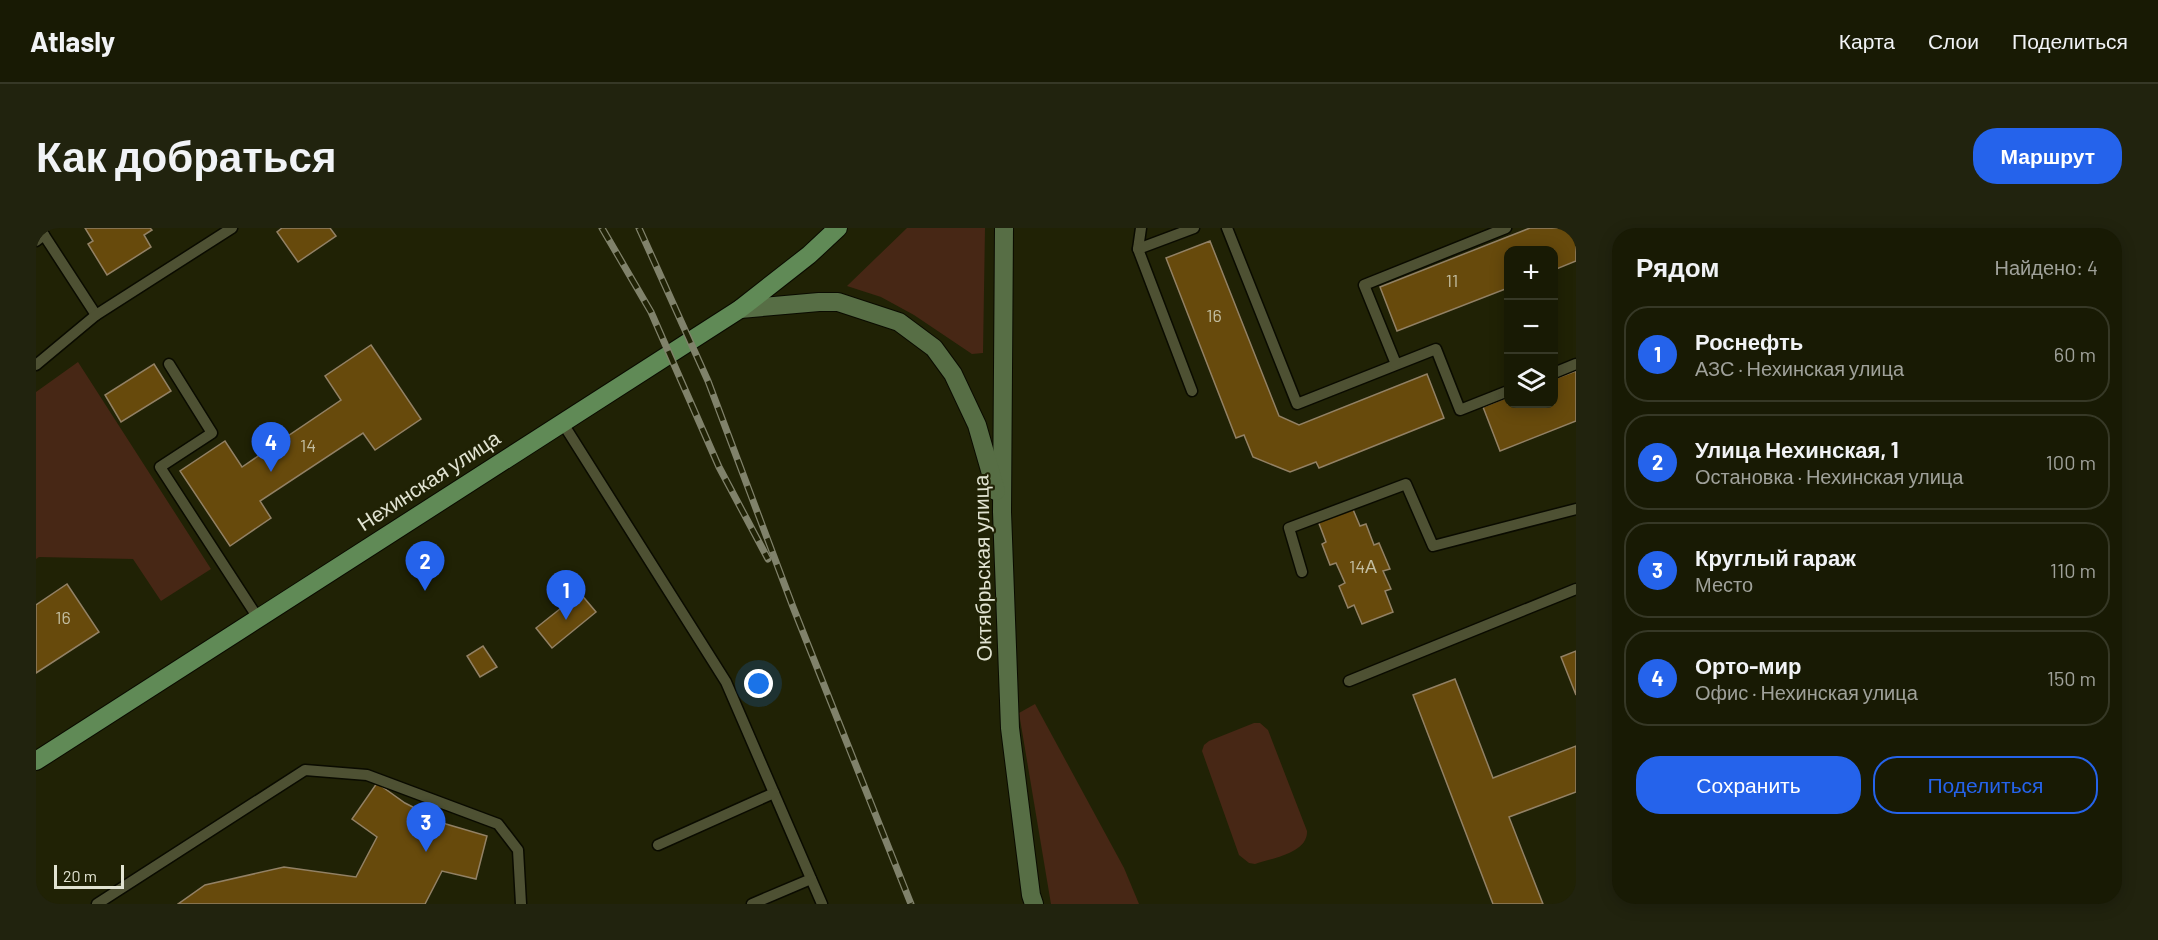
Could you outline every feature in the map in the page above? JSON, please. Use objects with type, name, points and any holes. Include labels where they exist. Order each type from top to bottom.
[{"type":"main road","name":"Нехинская улица","points":[[36,760],[740,309],[809,255],[838,228]]},
{"type":"main road","name":"Октябрьская улица","points":[[1004,228],[1002,512],[1010,728],[1034,904]]},
{"type":"main road","points":[[740,309],[838,302],[899,322],[934,348],[953,374],[977,425],[1002,512]]},
{"type":"lane","points":[[36,365],[96,315],[232,228]]},
{"type":"lane","points":[[1141,228],[1138,249],[1192,391]]},
{"type":"lane","points":[[1138,249],[1194,228]]},
{"type":"lane","points":[[1227,228],[1298,404],[1436,349],[1460,410],[1504,393]]},
{"type":"lane","points":[[1396,364],[1364,285],[1506,228]]},
{"type":"lane","points":[[40,235],[96,315]]},
{"type":"lane","points":[[169,364],[212,433],[160,467],[258,618]]},
{"type":"lane","points":[[1558,371],[1576,364]]},
{"type":"lane","points":[[562,422],[726,682],[822,904]]},
{"type":"lane","points":[[1302,572],[1289,528],[1406,484],[1433,546],[1576,509]]},
{"type":"lane","points":[[1349,681],[1576,589]]},
{"type":"lane","points":[[97,904],[305,770],[367,775],[498,824],[518,850],[521,904]]},
{"type":"lane","points":[[658,845],[774,793]]},
{"type":"lane","points":[[752,904],[811,879]]},
{"type":"shaded area","points":[[907,228],[985,228],[983,353],[972,354],[914,315],[881,297],[847,286]]},
{"type":"shaded area","points":[[78,362],[211,569],[161,601],[133,559],[39,557],[36,559],[36,392]]},
{"type":"shaded area","points":[[1035,704],[1124,868],[1139,904],[1051,904],[1019,713]]},
{"type":"shaded area","points":[[1254,723],[1260,723],[1268,730],[1307,831],[1302,845],[1295,850],[1255,864],[1249,863],[1239,855],[1202,751],[1204,745],[1209,741]]},
{"type":"building","points":[[85,228],[150,228],[152,230],[144,235],[151,247],[107,275],[88,244],[93,241]]},
{"type":"building","points":[[282,228],[330,228],[336,236],[298,262],[277,232]]},
{"type":"building","points":[[1530,228],[1576,228],[1576,261],[1558,268],[1558,246],[1504,246],[1504,290],[1397,331],[1380,287]]},
{"type":"building","points":[[1210,241],[1279,416],[1299,425],[1427,374],[1444,418],[1319,468],[1316,462],[1290,472],[1253,457],[1244,435],[1236,438],[1166,258]]},
{"type":"building","points":[[371,345],[421,419],[375,450],[363,433],[260,501],[271,518],[230,546],[180,471],[225,441],[242,467],[341,400],[325,376]]},
{"type":"building","points":[[154,364],[171,391],[121,422],[105,395]]},
{"type":"building","points":[[1576,371],[1576,421],[1500,451],[1483,407],[1504,399],[1504,408],[1558,408],[1558,378]]},
{"type":"building","points":[[1352,507],[1360,526],[1366,524],[1374,545],[1379,543],[1390,569],[1383,571],[1391,589],[1385,591],[1393,612],[1362,624],[1354,605],[1348,608],[1339,586],[1345,583],[1336,563],[1330,565],[1322,544],[1326,542],[1318,521]]},
{"type":"building","points":[[67,584],[99,632],[36,673],[36,605]]},
{"type":"building","points":[[580,593],[596,612],[552,648],[536,628]]},
{"type":"building","points":[[483,646],[497,667],[480,677],[467,656]]},
{"type":"building","points":[[1576,651],[1576,695],[1561,657]]},
{"type":"building","points":[[1455,679],[1493,778],[1576,746],[1576,792],[1509,817],[1543,904],[1493,904],[1413,695]]},
{"type":"building","points":[[377,783],[405,803],[446,824],[487,836],[476,879],[442,871],[425,904],[178,904],[205,885],[284,867],[356,877],[377,837],[352,819]]},
{"type":"railway","points":[[602,228],[651,312],[719,467],[768,559]]},
{"type":"railway","points":[[639,228],[708,381],[793,607],[911,904]]},
{"type":"place","name":"Орто-мир","points":[[271,472]]},
{"type":"place","name":"Улица Нехинская, 1","points":[[425,591]]},
{"type":"place","name":"Роснефть","points":[[566,620]]},
{"type":"place","name":"Круглый гараж","points":[[426,852]]}]
